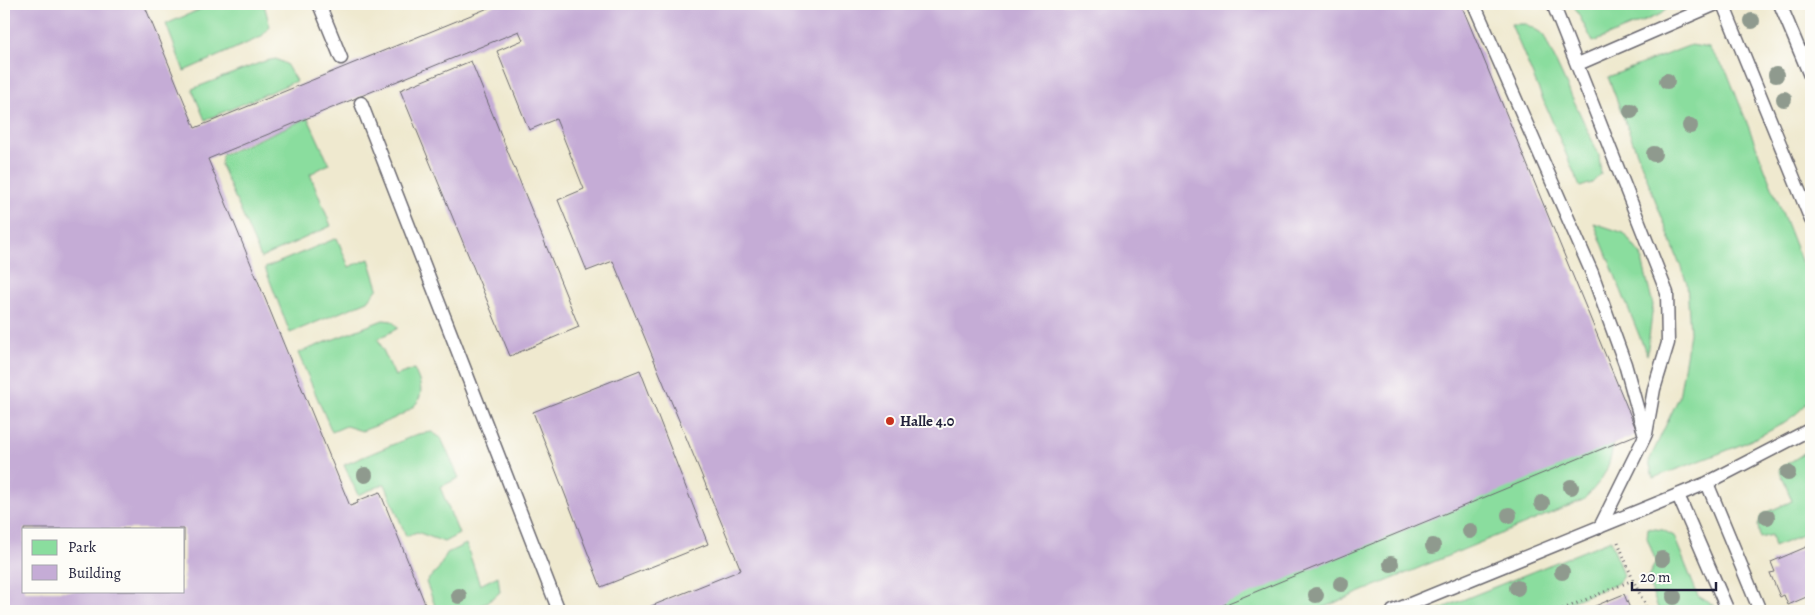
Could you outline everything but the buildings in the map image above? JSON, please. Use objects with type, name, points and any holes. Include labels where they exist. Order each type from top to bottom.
[{"type":"lane","points":[[319,4],[341,58]]},
{"type":"lane","points":[[1474,4],[1592,273],[1625,364],[1645,436]]},
{"type":"lane","points":[[1554,4],[1667,293],[1668,343],[1654,389],[1645,436],[1600,527]]},
{"type":"lane","points":[[1578,64],[1716,4]]},
{"type":"lane","points":[[1723,4],[1811,220]]},
{"type":"lane","points":[[1780,4],[1811,78]]},
{"type":"lane","points":[[361,103],[560,611]]},
{"type":"lane","points":[[1393,611],[1707,483],[1811,429]]},
{"type":"lane","points":[[1707,483],[1760,611]]},
{"type":"lane","points":[[1678,495],[1728,611]]},
{"type":"path","points":[[1623,557],[1648,611]]},
{"type":"path","points":[[1558,611],[1633,580]]},
{"type":"green space","points":[[213,4],[264,4],[270,27],[261,37],[184,71],[166,24]]},
{"type":"green space","points":[[1573,4],[1672,4],[1661,14],[1593,42]]},
{"type":"green space","points":[[1511,24],[1526,24],[1543,34],[1599,155],[1601,174],[1592,183],[1580,187]]},
{"type":"green space","points":[[1691,45],[1709,48],[1727,72],[1811,286],[1811,396],[1801,409],[1785,422],[1764,434],[1653,478],[1649,461],[1679,397],[1690,333],[1687,283],[1608,77]]},
{"type":"green space","points":[[276,59],[286,64],[296,81],[205,120],[192,89],[265,61]]},
{"type":"green space","points":[[308,118],[329,164],[310,174],[331,226],[261,258],[221,165],[222,155]]},
{"type":"green space","points":[[1594,223],[1624,233],[1641,255],[1653,305],[1647,355]]},
{"type":"green space","points":[[337,238],[349,267],[369,259],[378,288],[368,301],[290,333],[265,268]]},
{"type":"green space","points":[[383,320],[392,321],[398,328],[378,339],[395,376],[414,369],[421,387],[419,399],[410,409],[376,426],[362,431],[346,426],[332,432],[298,353]]},
{"type":"green space","points":[[432,432],[441,438],[459,478],[440,487],[459,534],[444,542],[417,532],[406,536],[385,484],[358,495],[344,465],[418,434]]},
{"type":"green space","points":[[1614,440],[1608,466],[1601,480],[1583,500],[1315,611],[1207,611]]},
{"type":"green space","points":[[1811,449],[1811,536],[1809,532],[1774,547],[1771,535],[1760,538],[1758,526],[1761,515],[1792,501],[1779,469]]},
{"type":"green space","points":[[1648,528],[1663,530],[1674,536],[1698,596],[1713,605],[1716,611],[1659,611],[1647,578],[1656,562],[1647,538]]},
{"type":"green space","points":[[1611,540],[1623,576],[1618,583],[1548,611],[1435,611]]},
{"type":"green space","points":[[466,544],[480,585],[498,576],[500,592],[486,603],[471,609],[437,611],[426,582],[439,568],[447,553]]},
{"type":"place","name":"Halle 4.0","points":[[890,421]]}]
